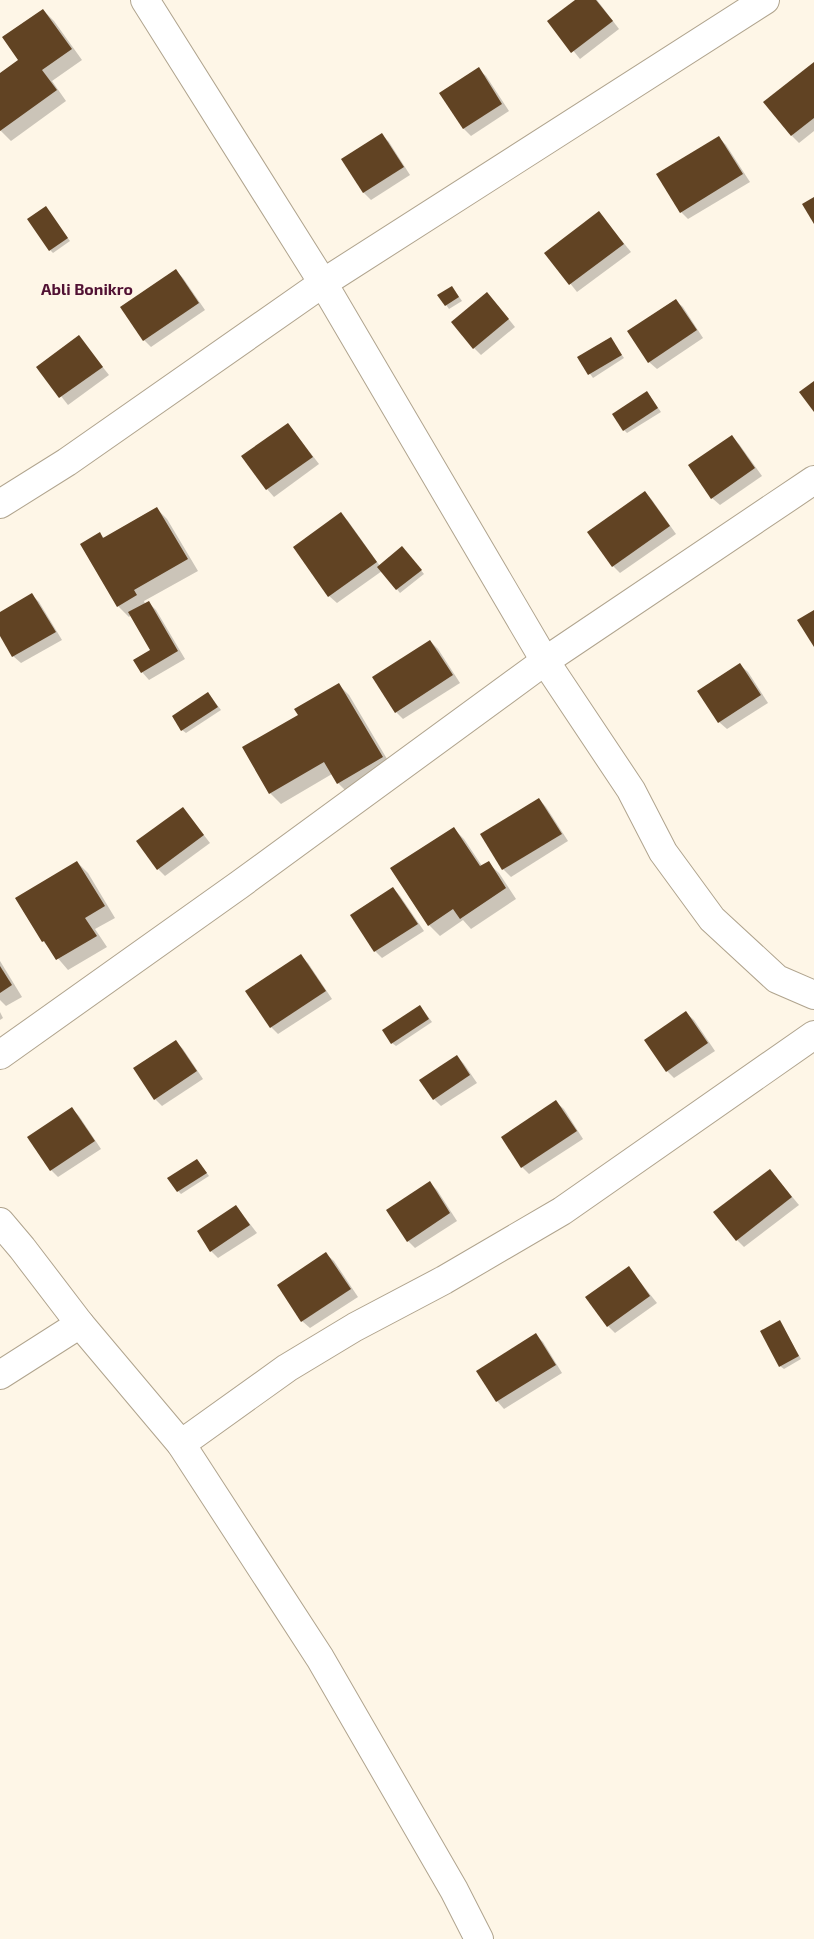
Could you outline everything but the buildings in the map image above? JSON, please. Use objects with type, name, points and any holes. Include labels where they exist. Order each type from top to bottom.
[{"type":"street","points":[[145,0],[323,284],[545,661],[631,790],[663,852],[712,920],[777,979],[814,995]]},
{"type":"street","points":[[0,504],[68,462],[323,284],[765,0]]},
{"type":"street","points":[[0,1054],[239,885],[545,661],[814,480]]},
{"type":"street","points":[[181,1444],[288,1368],[354,1327],[444,1280],[562,1211],[814,1035]]},
{"type":"street","points":[[0,1222],[80,1324],[181,1444],[320,1658],[454,1890],[478,1939]]},
{"type":"street","points":[[0,1375],[80,1324]]},
{"type":"district","name":"Abli Bonikro","points":[[87,288]]}]
